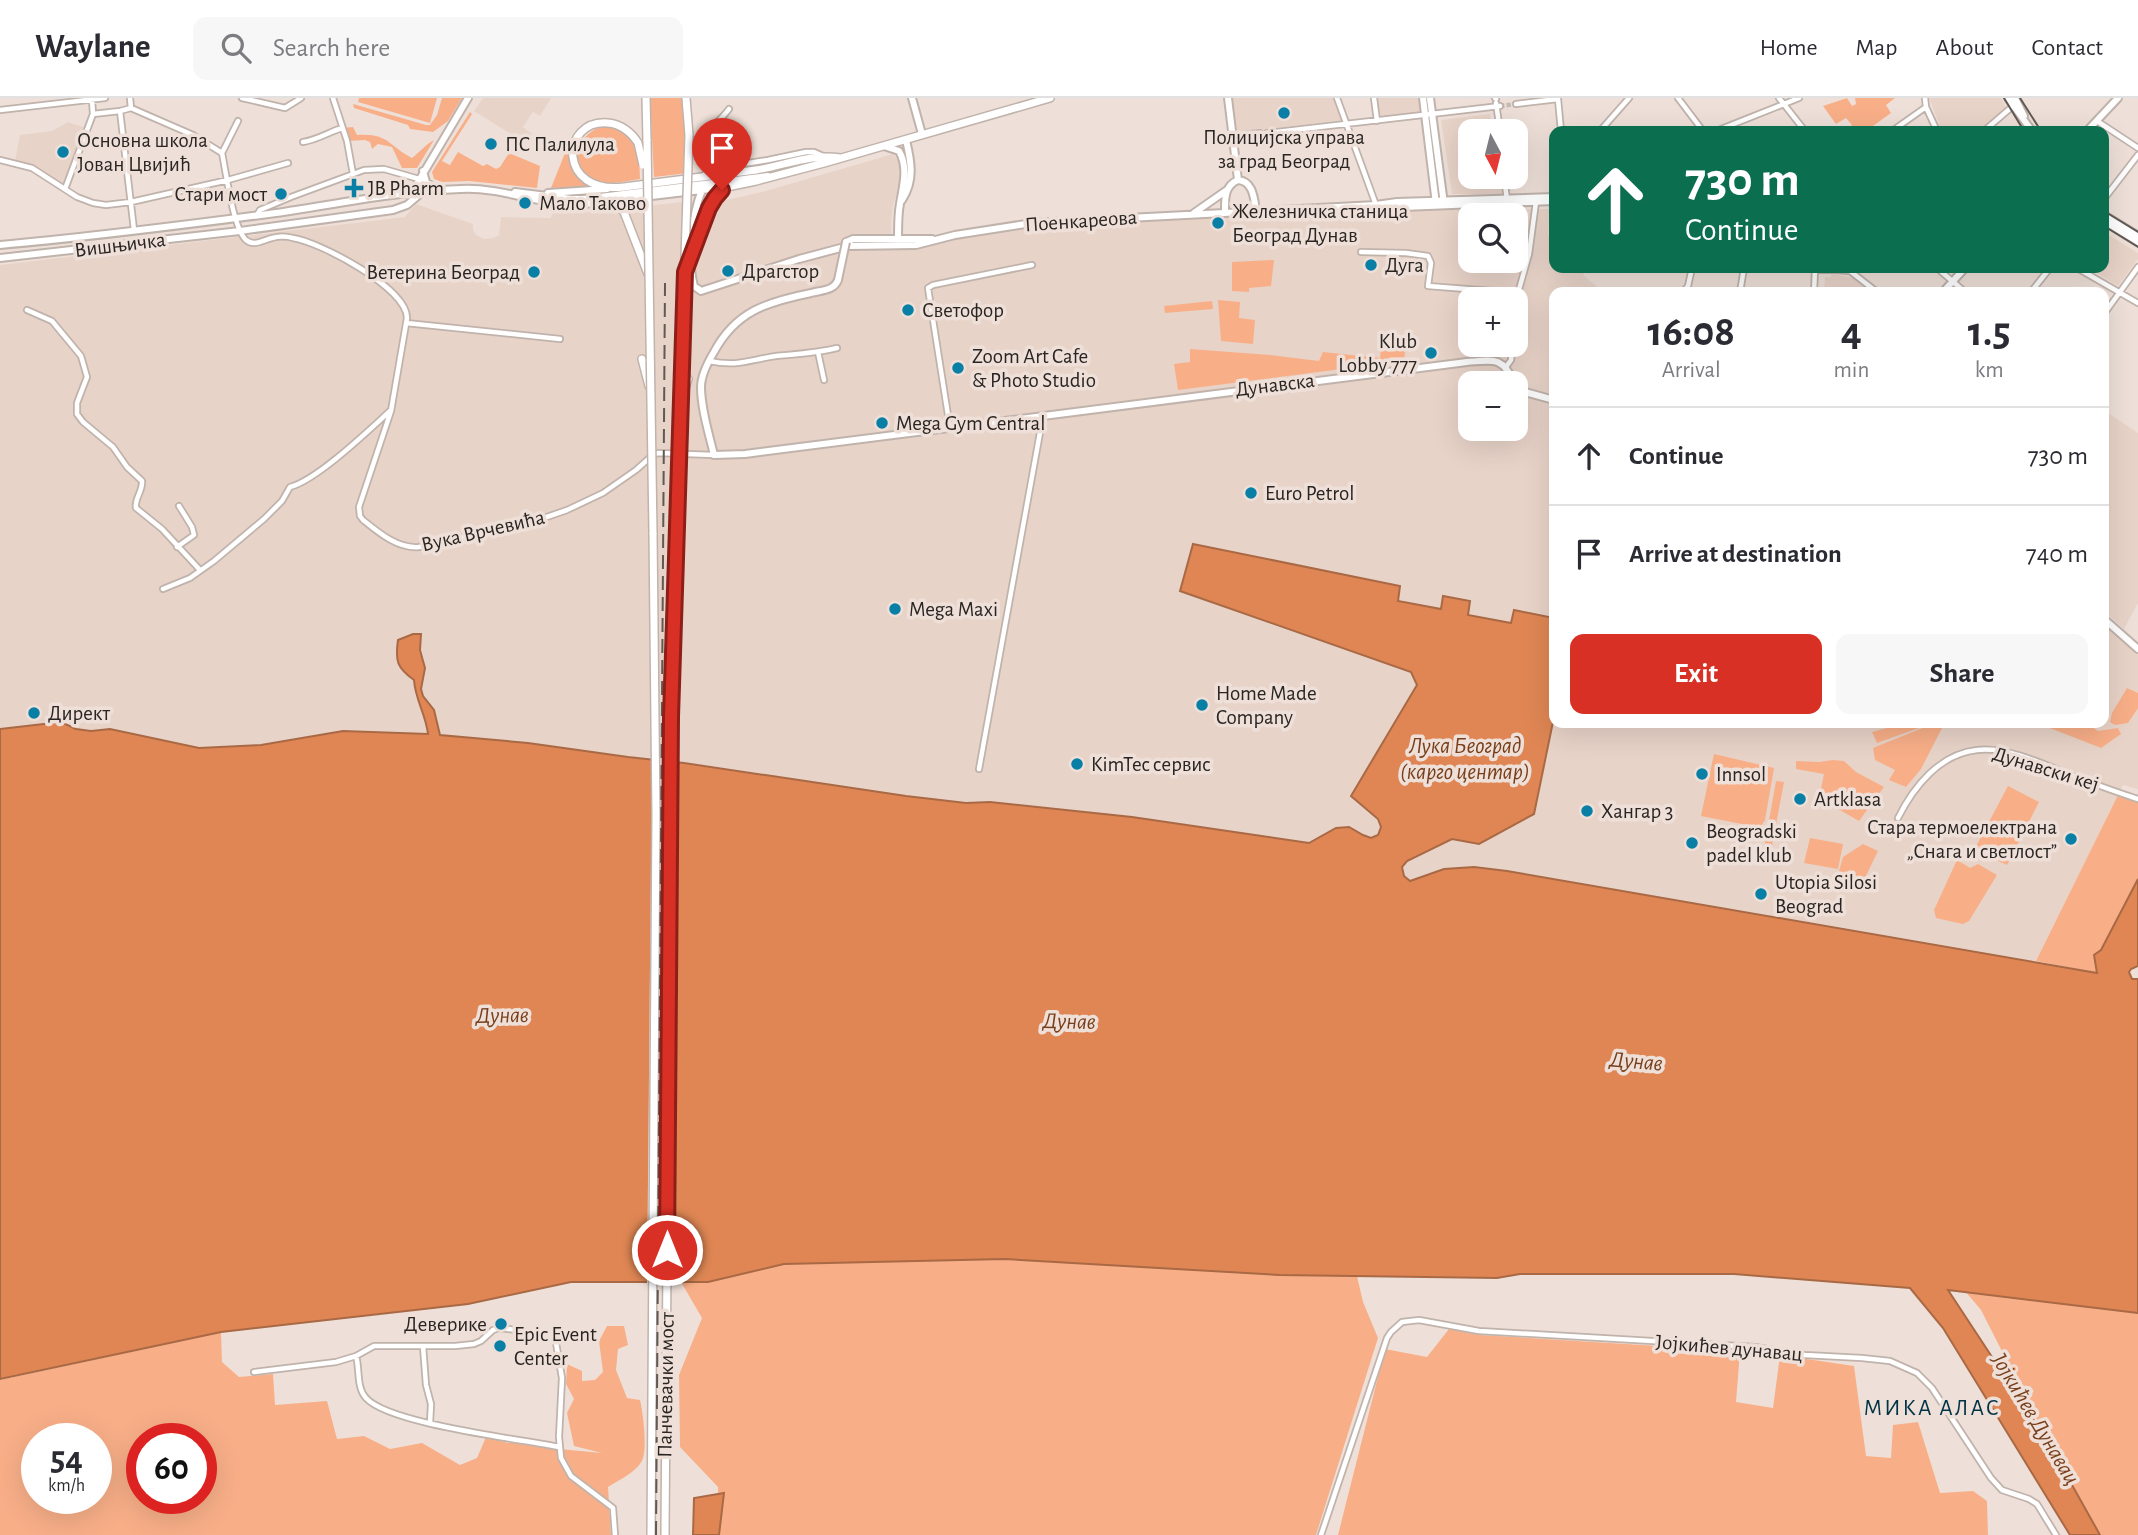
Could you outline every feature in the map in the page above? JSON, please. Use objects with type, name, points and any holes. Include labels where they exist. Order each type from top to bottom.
[{"type":"main road","points":[[402,207],[468,98]]},
{"type":"main road","points":[[646,98],[651,393]]},
{"type":"main road","name":"Панчевачки мост","points":[[665,1535],[671,717],[689,135],[686,98]]},
{"type":"main road","points":[[912,98],[922,134]]},
{"type":"main road","points":[[510,192],[566,205],[727,187],[906,140],[1050,98]]},
{"type":"main road","points":[[1228,98],[1238,180]]},
{"type":"main road","points":[[1423,98],[1429,114]]},
{"type":"main road","points":[[1430,98],[1429,114],[1440,203]]},
{"type":"main road","points":[[2008,98],[2015,103],[2029,126]]},
{"type":"main road","points":[[2092,126],[2118,98]]},
{"type":"main road","points":[[616,188],[594,185],[579,174],[575,167],[573,158],[576,141],[588,128],[605,123],[620,126],[633,136],[642,155],[647,190]]},
{"type":"main road","points":[[901,201],[909,186],[911,174],[906,140]]},
{"type":"main road","points":[[884,146],[899,151],[903,158],[905,176],[898,239]]},
{"type":"main road","points":[[510,192],[616,188],[772,167],[824,156],[840,158]]},
{"type":"main road","points":[[423,170],[429,186],[441,190]]},
{"type":"main road","points":[[537,193],[565,199],[584,199],[771,176]]},
{"type":"main road","points":[[1192,214],[1238,180],[1250,186],[1256,210]]},
{"type":"main road","points":[[685,272],[715,198],[727,187]]},
{"type":"main road","name":"Вишњичка","points":[[0,245],[235,218],[441,190],[510,192]]},
{"type":"main road","points":[[695,216],[702,190]]},
{"type":"main road","points":[[1225,212],[1227,190]]},
{"type":"main road","points":[[691,191],[695,216]]},
{"type":"main road","points":[[402,207],[424,192]]},
{"type":"main road","name":"Поенкареова","points":[[695,216],[692,278],[698,290],[706,290],[844,246],[915,245],[1032,223],[1256,210],[1376,205],[1403,207],[1549,199]]},
{"type":"main road","points":[[603,202],[619,206],[649,278]]},
{"type":"main road","name":"Вишњичка","points":[[0,258],[240,230],[402,207]]},
{"type":"main road","points":[[2109,218],[2138,236]]},
{"type":"main road","points":[[2109,224],[2138,242]]},
{"type":"main road","name":"Поенкареова","points":[[709,360],[728,330],[746,314],[794,297],[834,287],[846,242],[853,239],[938,239]]},
{"type":"main road","points":[[1948,287],[1961,273]]},
{"type":"main road","points":[[642,359],[651,393]]},
{"type":"main road","points":[[709,360],[701,391],[714,455]]},
{"type":"main road","name":"Дунавска","points":[[714,455],[745,454],[1467,362],[1494,361],[1506,367]]},
{"type":"main road","points":[[1506,367],[1508,371]]},
{"type":"main road","points":[[681,402],[688,379]]},
{"type":"main road","name":"Панчевачки мост","points":[[650,1535],[656,716],[651,393]]},
{"type":"main road","points":[[1528,393],[1549,399]]},
{"type":"main road","points":[[2109,623],[2138,649]]},
{"type":"street","points":[[0,110],[105,98]]},
{"type":"street","points":[[130,98],[131,108]]},
{"type":"street","points":[[242,98],[285,108],[301,98]]},
{"type":"street","points":[[333,98],[353,174]]},
{"type":"street","points":[[1337,98],[1376,205]]},
{"type":"street","points":[[1374,98],[1377,121]]},
{"type":"street","points":[[1604,126],[1629,98]]},
{"type":"street","points":[[1678,98],[1699,126]]},
{"type":"street","points":[[1779,98],[1801,126]]},
{"type":"street","points":[[1728,126],[1799,98]]},
{"type":"street","points":[[1925,98],[1935,126]]},
{"type":"street","points":[[65,189],[93,114],[88,99]]},
{"type":"street","points":[[1516,104],[1558,99],[1561,126]]},
{"type":"street","points":[[1233,136],[1346,125],[1497,103]]},
{"type":"street","points":[[1990,126],[2015,103]]},
{"type":"street","points":[[1899,126],[1926,107]]},
{"type":"street","points":[[93,114],[131,108],[193,135],[222,153]]},
{"type":"street","points":[[705,174],[697,147],[706,131],[729,109]]},
{"type":"street","points":[[120,111],[134,230]]},
{"type":"street","points":[[239,121],[222,153],[235,218],[246,240],[253,243],[275,237],[298,238],[368,272],[381,282],[405,309],[408,316],[406,323],[560,339]]},
{"type":"street","points":[[2097,121],[2105,126]]},
{"type":"street","points":[[303,142],[314,141],[342,128]]},
{"type":"street","points":[[2109,129],[2138,148]]},
{"type":"street","points":[[2109,193],[2138,155]]},
{"type":"street","points":[[0,160],[32,168],[77,197],[99,205],[131,202],[288,163]]},
{"type":"street","points":[[257,215],[260,210],[291,197],[370,169],[384,169],[419,178]]},
{"type":"street","points":[[1506,189],[1507,200]]},
{"type":"street","points":[[1520,287],[1529,254],[1536,200]]},
{"type":"street","points":[[1361,252],[1428,256],[1431,264],[1428,286],[1458,288]]},
{"type":"street","points":[[950,428],[928,288],[1032,265]]},
{"type":"street","points":[[2109,306],[2138,267]]},
{"type":"street","points":[[1855,273],[1871,287]]},
{"type":"street","points":[[1943,273],[1959,287]]},
{"type":"street","points":[[2035,287],[2046,273]]},
{"type":"street","points":[[2086,273],[2138,303]]},
{"type":"street","points":[[27,310],[52,321],[81,356],[87,377],[77,403],[78,414],[83,422],[113,447],[127,467],[142,481],[136,508],[162,529],[200,570]]},
{"type":"street","name":"Вука Врчевића","points":[[406,323],[391,411],[359,510],[366,523],[408,548],[433,545],[555,515],[603,493],[654,454],[664,452],[714,455]]},
{"type":"street","points":[[709,360],[743,363],[837,348]]},
{"type":"street","points":[[818,352],[824,380]]},
{"type":"street","points":[[1506,367],[1511,357]]},
{"type":"street","points":[[163,589],[190,578],[214,561],[264,519],[282,501],[290,487],[302,483],[319,471],[391,411]]},
{"type":"street","points":[[979,769],[1043,416]]},
{"type":"street","points":[[177,547],[194,536],[192,527],[178,506]]},
{"type":"street","name":"Дунавски кеј","points":[[1898,818],[1923,778],[1942,764],[1966,752],[1978,750],[2008,752],[2138,799]]},
{"type":"street","name":"Јојкићев дунавац","points":[[1321,1535],[1384,1345],[1396,1326],[1402,1322],[1419,1320],[1479,1331],[1755,1347],[1805,1355],[1890,1361],[1917,1373],[1932,1388],[1991,1478],[2002,1490],[2037,1504],[2056,1535]]},
{"type":"street","points":[[254,1372],[308,1367],[356,1356],[374,1346],[474,1344],[499,1328],[555,1338],[562,1378],[559,1447],[568,1472],[613,1508],[615,1535]]},
{"type":"street","points":[[423,1346],[426,1385],[431,1398],[430,1423]]},
{"type":"street","points":[[356,1356],[361,1389],[367,1399],[388,1410],[430,1423],[559,1447]]},
{"type":"shaded area","points":[[359,98],[437,98],[430,123],[358,102]]},
{"type":"shaded area","points":[[442,98],[462,98],[448,121],[433,132],[410,129],[408,125],[354,108],[353,104],[430,125],[437,115]]},
{"type":"shaded area","points":[[483,98],[551,98],[540,116],[533,112],[523,127],[532,134],[525,143],[474,111]]},
{"type":"shaded area","points":[[650,98],[685,98],[688,173],[654,177]]},
{"type":"shaded area","name":"Полицијска управа за град Београд","points":[[1232,98],[1334,98],[1343,120],[1236,133]]},
{"type":"shaded area","points":[[1376,98],[1419,98],[1421,113],[1378,118]]},
{"type":"shaded area","points":[[1847,98],[1852,106],[1856,104],[1855,98],[1895,98],[1886,105],[1891,113],[1873,126],[1851,126],[1846,118],[1836,124],[1823,106]]},
{"type":"shaded area","points":[[1929,98],[2001,98],[2007,109],[1986,126],[1940,126]]},
{"type":"shaded area","points":[[470,112],[472,114],[442,161],[450,165],[458,152],[483,166],[487,164],[496,169],[509,153],[540,166],[537,188],[469,181],[442,182],[434,179],[432,172]]},
{"type":"shaded area","points":[[1490,114],[1491,119],[1458,119],[1458,189],[1501,189],[1502,194],[1452,194],[1441,120]]},
{"type":"shaded area","points":[[68,122],[86,128],[64,186],[34,166],[15,161],[20,135],[52,131]]},
{"type":"shaded area","points":[[353,127],[357,135],[383,138],[412,158],[434,140],[417,168],[402,168],[392,147],[378,144],[372,149],[370,142],[365,140],[347,141],[342,128]]},
{"type":"shaded area","points":[[601,127],[612,127],[628,135],[639,159],[640,179],[602,183],[583,173],[578,166],[578,150],[586,136]]},
{"type":"shaded area","points":[[571,145],[576,169],[593,187],[551,188],[567,148]]},
{"type":"shaded area","points":[[893,154],[899,160],[902,179],[893,205],[892,249],[916,249],[1006,230],[1067,224],[1253,212],[1458,210],[1458,273],[1528,273],[1528,209],[1549,209],[1549,273],[1584,273],[1583,275],[1597,287],[1549,287],[1549,728],[2109,728],[2109,629],[2138,655],[2138,789],[2123,785],[2036,961],[1507,871],[1474,867],[1431,873],[1410,881],[1371,838],[1349,827],[1336,828],[1309,843],[1132,817],[906,796],[656,758],[440,735],[434,710],[421,689],[424,659],[420,650],[422,636],[401,671],[414,680],[415,694],[424,713],[429,735],[199,748],[110,729],[76,729],[61,722],[0,729],[0,265],[405,217],[416,204],[473,224],[476,235],[484,239],[499,235],[501,217],[551,218],[553,210],[592,212],[709,199],[727,200],[762,192]]},
{"type":"shaded area","points":[[2109,235],[2138,253],[2138,259],[2118,286],[2097,273],[2109,273]]},
{"type":"shaded area","points":[[1274,260],[1271,286],[1249,288],[1249,292],[1232,291],[1232,262]]},
{"type":"shaded area","points":[[1831,274],[1853,278],[1866,287],[1824,287],[1825,277],[1831,277]]},
{"type":"shaded area","points":[[1218,300],[1240,302],[1239,318],[1255,320],[1253,344],[1221,341]]},
{"type":"shaded area","points":[[1212,301],[1213,309],[1165,313],[1164,306]]},
{"type":"shaded area","points":[[1382,339],[1406,344],[1404,361],[1178,390],[1174,364],[1190,362],[1190,349],[1319,361],[1323,352],[1380,358]]},
{"type":"shaded area","points":[[2109,414],[2138,433],[2138,603],[2124,629],[2109,616]]},
{"type":"shaded area","points":[[2127,688],[2138,693],[2138,708],[2128,723],[2115,725],[2110,722],[2112,713]]},
{"type":"shaded area","points":[[1887,728],[1919,728],[1877,743],[1872,732]]},
{"type":"shaded area","points":[[1923,728],[1942,728],[1921,769],[1906,787],[1889,780],[1895,770],[1875,760],[1873,748]]},
{"type":"shaded area","points":[[2050,728],[2094,728],[2098,731],[2118,728],[2121,734],[2101,748]]},
{"type":"shaded area","points":[[1714,754],[1774,768],[1765,820],[1761,826],[1701,816]]},
{"type":"shaded area","points":[[1796,761],[1844,761],[1856,772],[1884,787],[1859,821],[1819,798],[1824,774],[1796,769]]},
{"type":"shaded area","points":[[1776,781],[1784,782],[1771,851],[1764,849]]},
{"type":"shaded area","points":[[2008,786],[2039,802],[2007,865],[1974,850]]},
{"type":"shaded area","points":[[2119,793],[2138,800],[2138,879],[2101,950],[2094,955],[2098,973],[2036,961]]},
{"type":"shaded area","points":[[1810,838],[1843,844],[1838,869],[1804,863]]},
{"type":"shaded area","points":[[1863,844],[1878,851],[1862,884],[1847,880],[1839,871],[1843,857]]},
{"type":"shaded area","points":[[1957,860],[1970,868],[1978,864],[1997,875],[1969,921],[1963,924],[1936,918],[1934,910]]},
{"type":"shaded area","points":[[1005,1259],[1357,1276],[1363,1302],[1378,1338],[1316,1535],[719,1535],[718,1487],[680,1447],[679,1375],[702,1318],[681,1282],[708,1282],[784,1264]]},
{"type":"shaded area","points":[[1965,1291],[2138,1313],[2138,1535],[2100,1535],[2072,1489],[1981,1310]]},
{"type":"shaded area","points":[[607,1326],[624,1326],[628,1345],[618,1349],[616,1370],[627,1398],[640,1400],[644,1452],[637,1467],[608,1487],[611,1535],[0,1535],[0,1380],[221,1332],[222,1362],[239,1377],[273,1374],[275,1405],[327,1401],[337,1439],[364,1436],[390,1449],[422,1443],[460,1465],[477,1458],[486,1437],[508,1443],[528,1443],[549,1448],[602,1453],[574,1446],[567,1413],[574,1399],[566,1384],[567,1364],[582,1371],[582,1381],[595,1380],[603,1372],[599,1341]]},
{"type":"shaded area","points":[[1449,1329],[1480,1335],[1740,1351],[1736,1402],[1773,1408],[1780,1355],[1854,1366],[1866,1456],[1891,1458],[1893,1425],[1918,1422],[1940,1493],[1973,1491],[1987,1501],[1988,1535],[1338,1535],[1385,1349],[1427,1357]]},
{"type":"water","points":[[1193,544],[1400,586],[1398,601],[1441,609],[1443,596],[1470,601],[1468,615],[1511,623],[1514,610],[1549,617],[1549,728],[1552,728],[1534,814],[1479,844],[1452,839],[1407,861],[1402,867],[1404,876],[1410,881],[1444,869],[1474,867],[1507,871],[2097,973],[2094,955],[2101,950],[2138,879],[2138,966],[2129,972],[2132,979],[2138,979],[2138,1313],[1948,1290],[2048,1442],[2100,1535],[2070,1535],[1943,1328],[1910,1288],[1734,1274],[1520,1274],[1497,1278],[1279,1275],[1005,1259],[784,1264],[708,1282],[571,1282],[468,1304],[221,1332],[0,1379],[0,729],[61,722],[76,729],[110,729],[199,748],[261,745],[343,731],[428,734],[414,680],[401,668],[397,653],[398,640],[421,634],[420,650],[425,668],[421,689],[434,710],[440,735],[684,763],[906,796],[1132,817],[1309,843],[1336,828],[1349,827],[1371,838],[1378,835],[1381,827],[1378,819],[1351,796],[1417,685],[1411,672],[1180,591]]},
{"type":"water","points":[[724,1493],[719,1535],[693,1535],[694,1498]]},
{"type":"pier","points":[[652,756],[674,758],[670,1285],[647,1285]]},
{"type":"tunnel","points":[[1500,106],[1516,104]]},
{"type":"tram line","points":[[2004,98],[2021,126]]},
{"type":"tram line","points":[[2020,98],[2038,126]]},
{"type":"tram line","points":[[2109,214],[2138,232]]},
{"type":"tram line","points":[[2109,229],[2138,247]]},
{"type":"railway","points":[[656,1535],[665,283]]},
{"type":"place","name":"Полицијска управа за град Београд","points":[[1284,113]]},
{"type":"place","name":"ПС Палилула","points":[[491,144]]},
{"type":"place","name":"Основна школа Јован Цвијић","points":[[63,152]]},
{"type":"place","name":"JB Pharm","points":[[354,188]]},
{"type":"place","name":"Стари мост","points":[[281,194]]},
{"type":"place","name":"Мало Таково","points":[[525,203]]},
{"type":"place","name":"Железничка станица Београд Дунав","points":[[1218,223]]},
{"type":"place","name":"Дуга","points":[[1371,265]]},
{"type":"place","name":"Драгстор","points":[[728,271]]},
{"type":"place","name":"Ветерина Београд","points":[[534,272]]},
{"type":"place","name":"Светофор","points":[[908,310]]},
{"type":"place","name":"Klub Lobby 777","points":[[1431,353]]},
{"type":"place","name":"Zoom Art Cafe & Photo Studio","points":[[958,368]]},
{"type":"place","name":"Mega Gym Central","points":[[882,423]]},
{"type":"place","name":"Euro Petrol","points":[[1251,493]]},
{"type":"place","name":"Mega Maxi","points":[[895,609]]},
{"type":"place","name":"Home Made Company","points":[[1202,705]]},
{"type":"place","name":"Директ","points":[[34,713]]},
{"type":"place","name":"KimTec сервис","points":[[1077,764]]},
{"type":"place","name":"Innsol","points":[[1702,774]]},
{"type":"place","name":"Artklasa","points":[[1800,799]]},
{"type":"place","name":"Хангар 3","points":[[1587,811]]},
{"type":"place","name":"Стара термоелектрана „Снага и светлост”","points":[[2071,839]]},
{"type":"place","name":"Beogradski padel klub","points":[[1692,843]]},
{"type":"place","name":"Utopia Silosi Beograd","points":[[1761,894]]},
{"type":"place","name":"Деверике","points":[[501,1324]]},
{"type":"place","name":"Epic Event Center","points":[[500,1346]]},
{"type":"district","name":"МИКА АЛАС","points":[[1932,1408]]},
{"type":"route","points":[[667,1250],[671,717],[685,272],[709,208],[722,190]]},
{"type":"water label","name":"Лука Београд (карго центар)","points":[[1465,759]]},
{"type":"water label","name":"Дунав","points":[[502,1016]]},
{"type":"water label","name":"Дунав","points":[[1069,1022]]},
{"type":"water label","name":"Дунав","points":[[1636,1062]]},
{"type":"water label","name":"Јојкићев Дунавац","points":[[2035,1419]]}]
